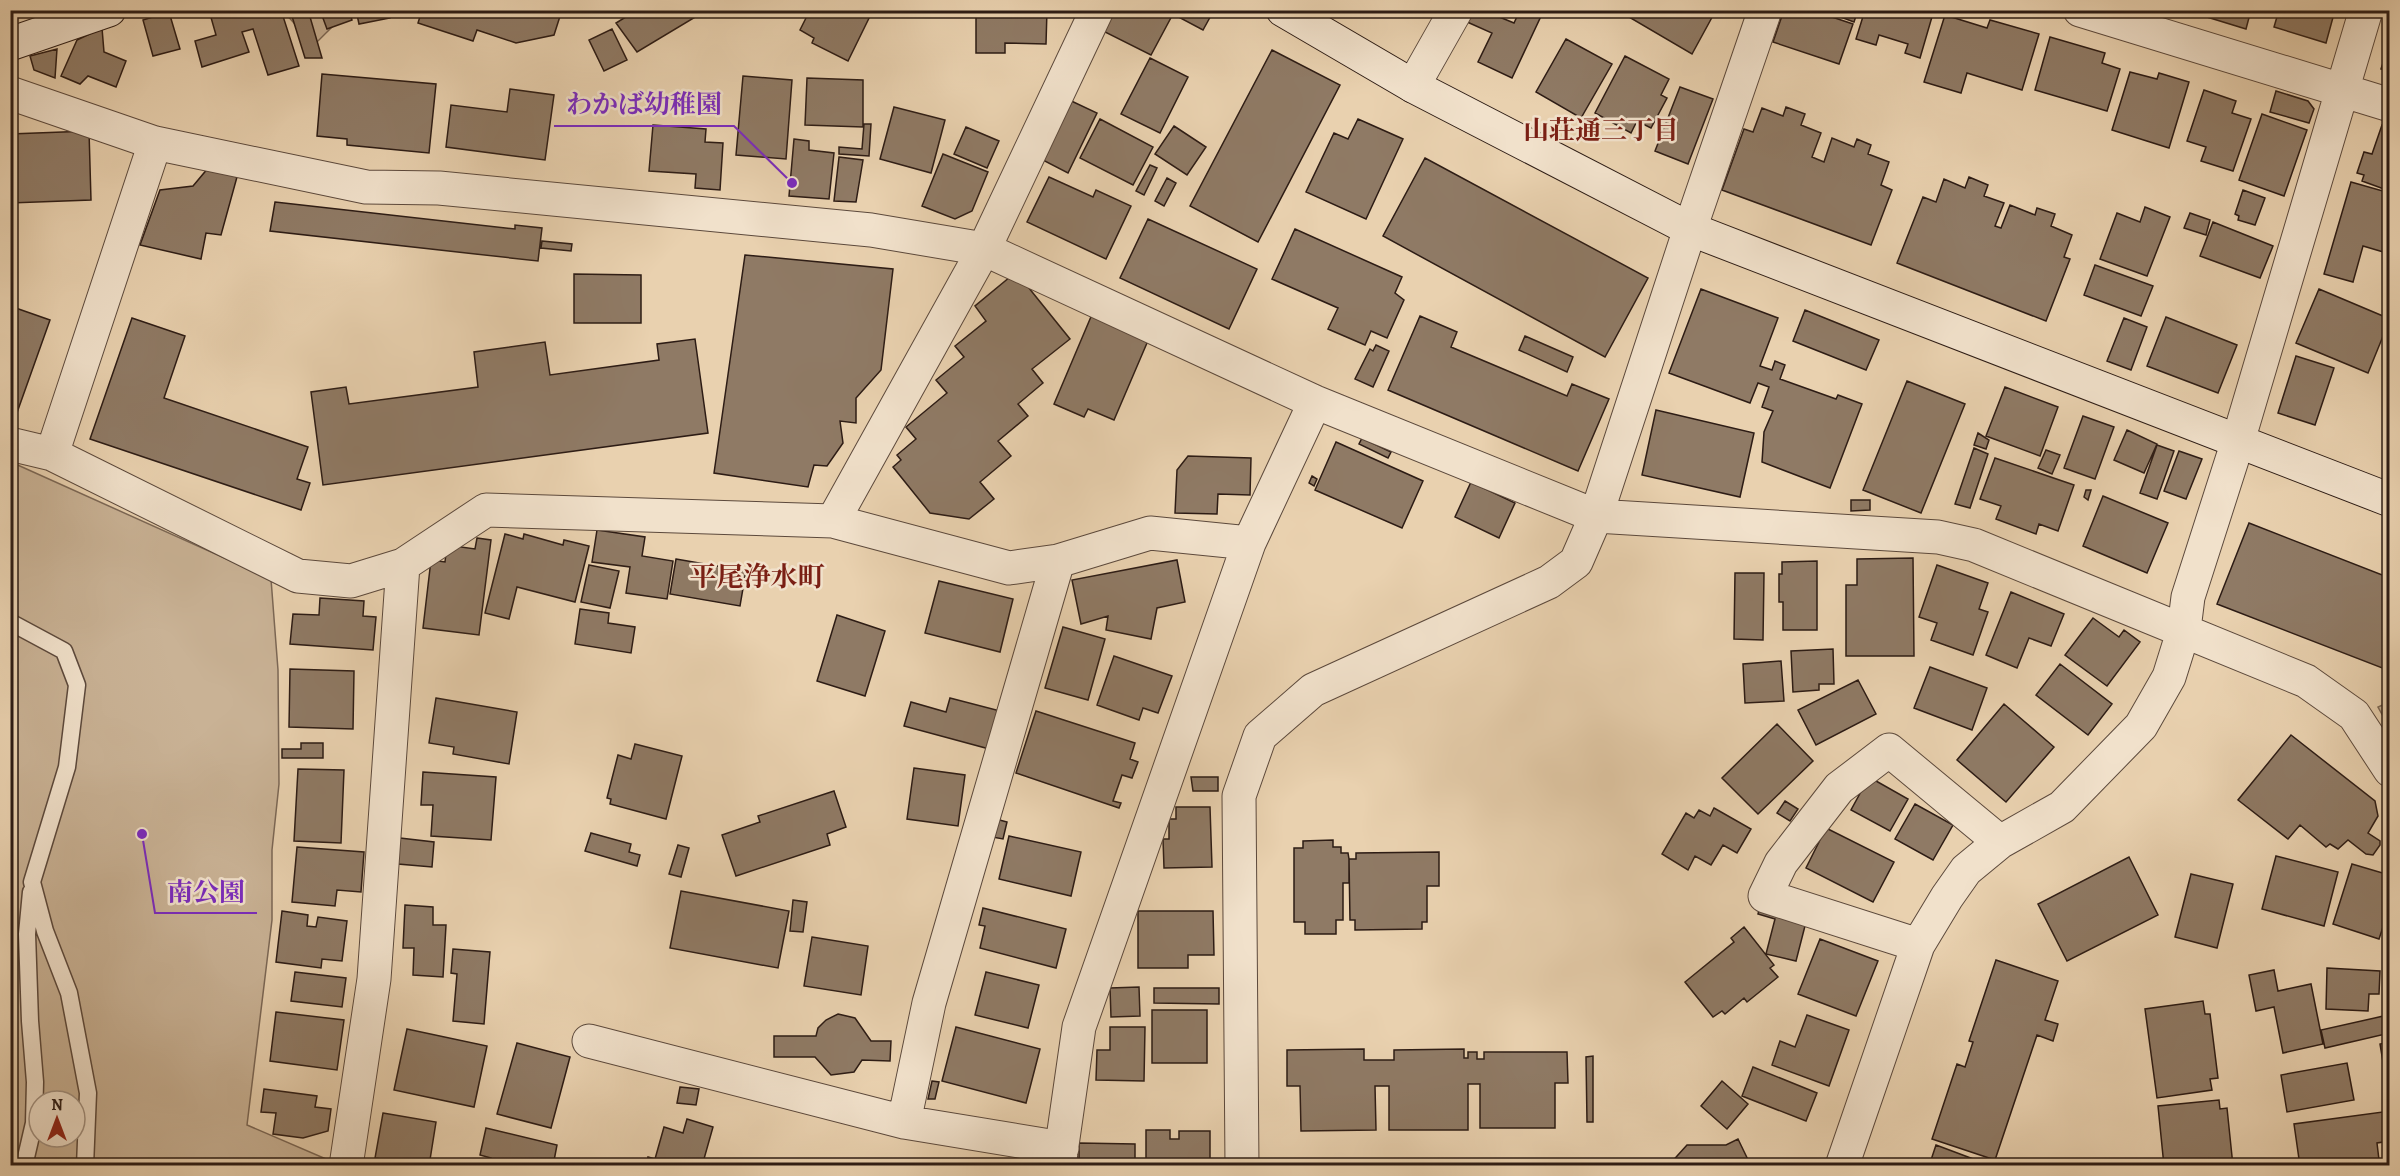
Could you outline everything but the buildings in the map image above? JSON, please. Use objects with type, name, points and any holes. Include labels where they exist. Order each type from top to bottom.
[{"type":"street","points":[[10,44],[109,10]]},
{"type":"street","points":[[833,521],[984,249],[1097,10]]},
{"type":"street","points":[[1284,10],[1413,86],[1690,229],[2390,500]]},
{"type":"street","points":[[1413,86],[1456,10]]},
{"type":"street","points":[[1242,1166],[1239,796],[1260,736],[1313,690],[1549,582],[1576,562],[1596,516],[1765,10]]},
{"type":"street","points":[[2080,10],[2341,88],[2390,105]]},
{"type":"street","points":[[1842,1166],[1918,945],[1966,870],[2000,842],[2062,807],[2141,726],[2169,676],[2184,629],[2188,597],[2238,441],[2366,10]]},
{"type":"street","points":[[10,93],[155,143],[366,187],[439,188],[860,229],[984,249],[1315,402],[1596,516],[1938,537],[1974,545],[2184,629],[2306,681],[2354,715],[2390,770]]},
{"type":"street","points":[[52,454],[155,143]]},
{"type":"street","points":[[589,1041],[904,1122],[1060,1157],[1079,1027],[1249,543],[1315,402]]},
{"type":"street","points":[[10,444],[52,454],[297,576],[351,581],[403,565],[486,510],[833,521],[1009,568],[1058,561],[1150,533],[1249,543]]},
{"type":"street","points":[[904,1122],[928,1003],[1058,561]]},
{"type":"street","points":[[346,1166],[374,979],[403,565]]},
{"type":"street","points":[[1918,945],[1765,896],[1781,863],[1839,788],[1889,750],[2000,842]]},
{"type":"lane","points":[[10,622],[64,651],[77,685],[67,767],[32,882],[27,934],[35,1083],[34,1123],[24,1166]]},
{"type":"lane","points":[[32,882],[45,931],[69,993],[88,1093],[85,1166]]},
{"type":"shaded area","points":[[283,11],[348,11],[314,45]]},
{"type":"shaded area","points":[[11,462],[271,579],[278,670],[279,784],[272,850],[272,920],[247,1125],[340,1165],[11,1166]]},
{"type":"shaded area","points":[[2389,702],[2389,727],[2378,707]]},
{"type":"place","name":"わかば幼稚園","points":[[792,183]]},
{"type":"place","name":"南公園","points":[[142,834]]},
{"type":"district","name":"山荘通三丁目","points":[[1601,130]]},
{"type":"district","name":"平尾浄水町","points":[[757,577]]}]
